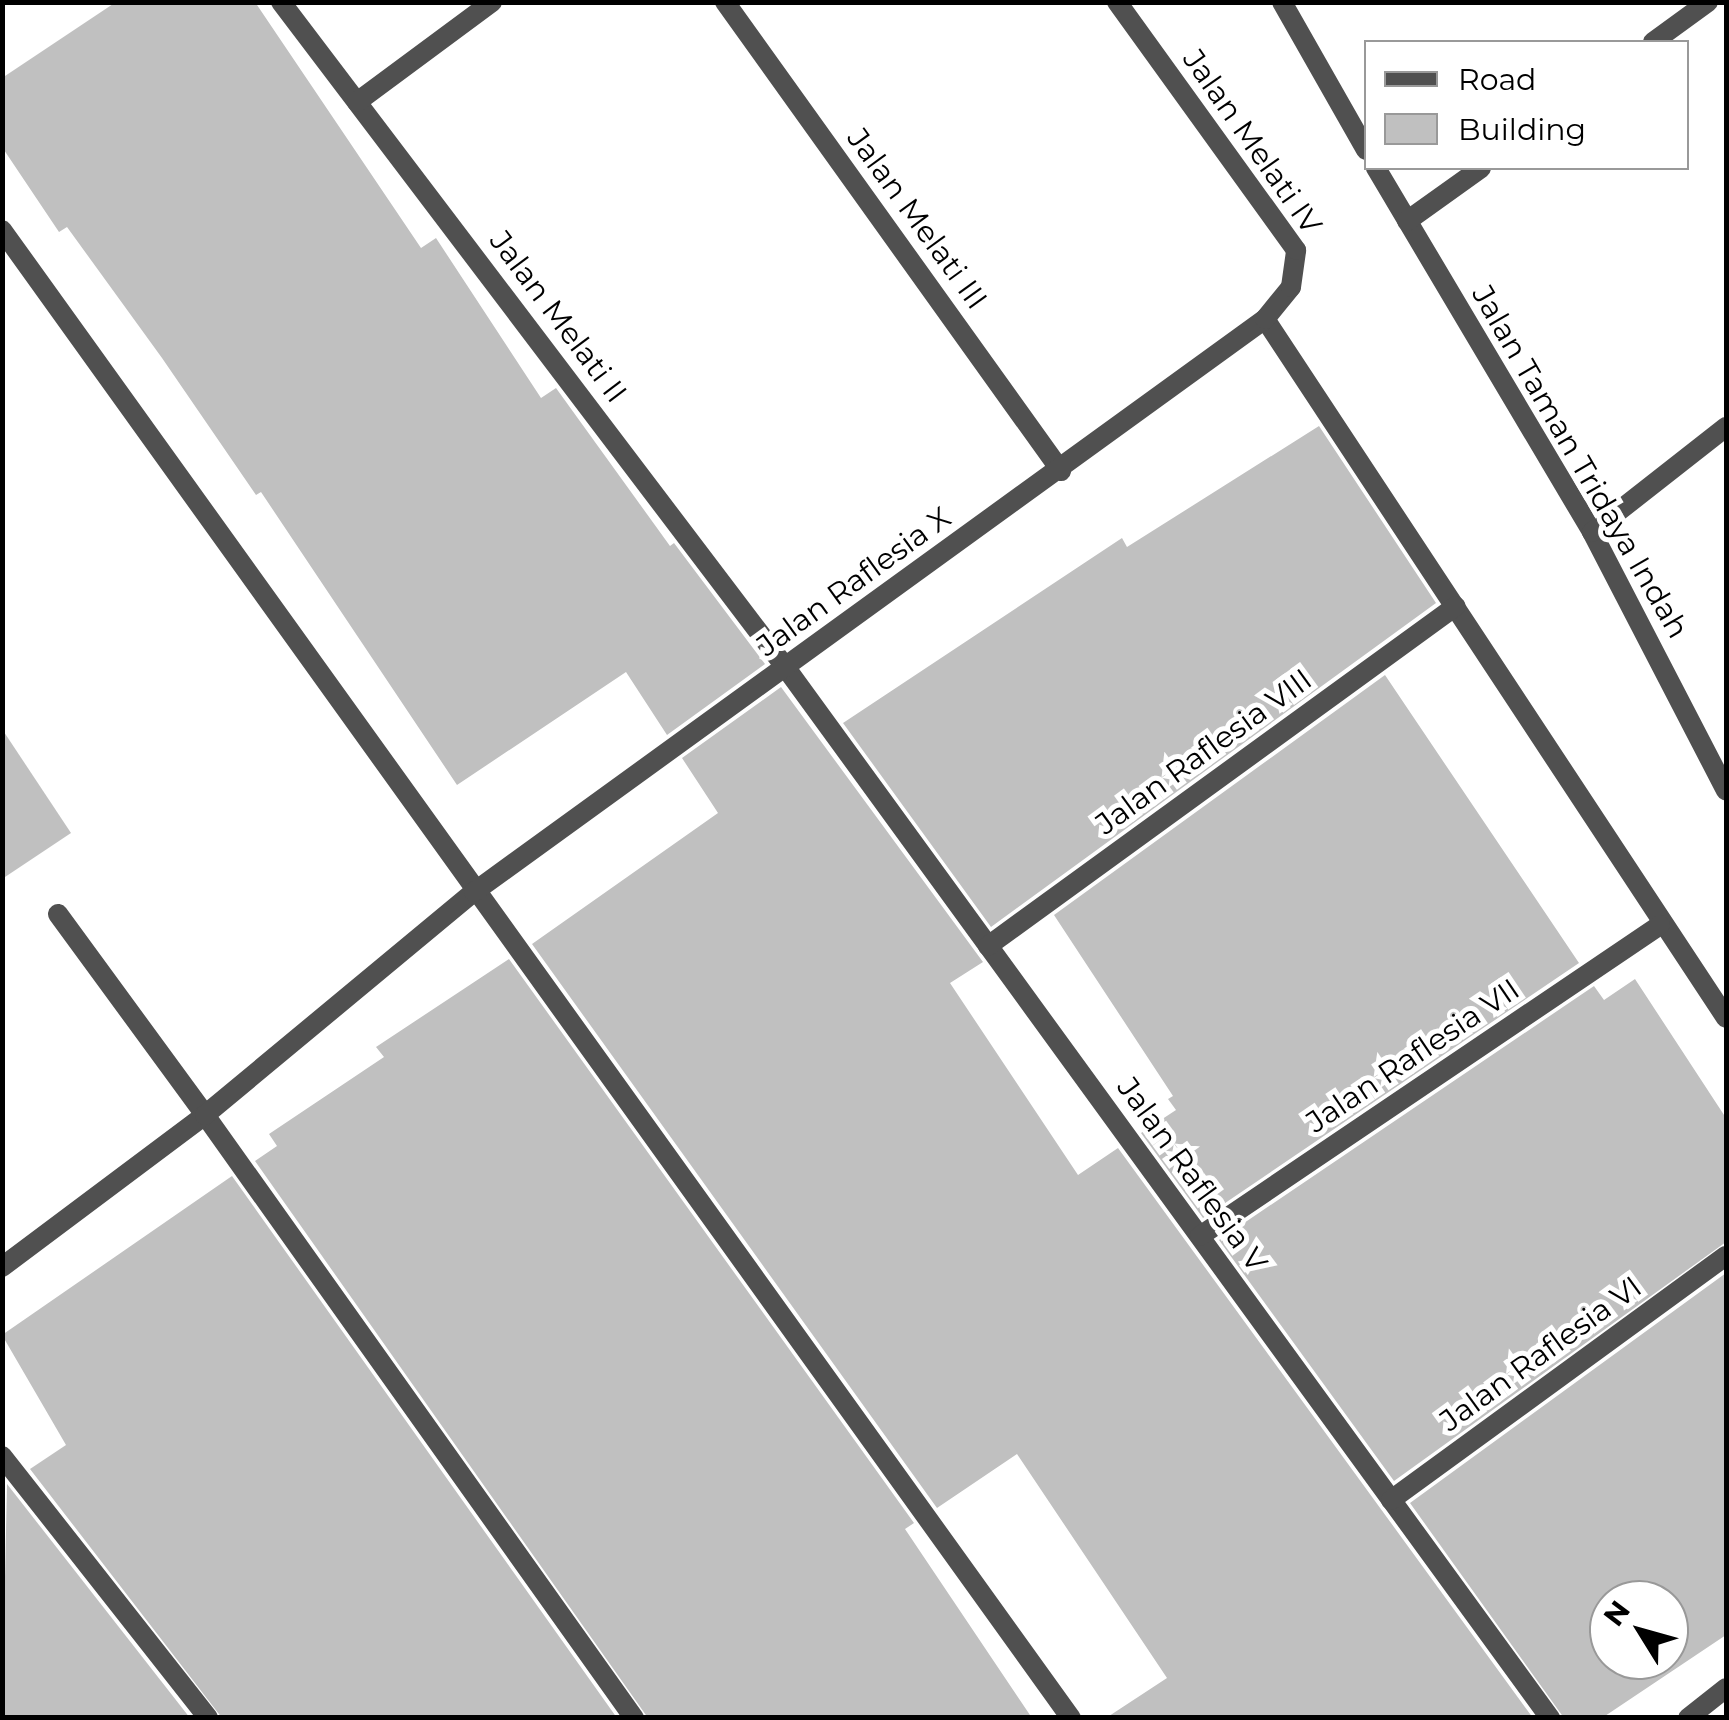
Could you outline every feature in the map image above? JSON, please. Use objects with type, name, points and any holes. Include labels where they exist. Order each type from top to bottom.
[{"type":"street","name":"Jalan Melati II","points":[[282,2],[786,668]]},
{"type":"street","points":[[356,102],[492,2]]},
{"type":"street","name":"Jalan Melati III","points":[[724,2],[1061,470]]},
{"type":"street","name":"Jalan Melati IV","points":[[1117,2],[1296,250],[1291,286],[1266,318]]},
{"type":"street","points":[[1282,2],[1364,146]]},
{"type":"street","points":[[1656,40],[1708,2]]},
{"type":"street","name":"Jalan Taman Tridaya Indah","points":[[1377,170],[1592,532],[1726,790]]},
{"type":"street","points":[[1407,222],[1478,170]]},
{"type":"street","points":[[2,230],[1071,1718]]},
{"type":"street","points":[[1266,318],[1660,925],[1726,1018]]},
{"type":"street","name":"Jalan Raflesia X","points":[[2,1267],[205,1115],[474,892],[1266,318]]},
{"type":"street","points":[[1592,532],[1726,427]]},
{"type":"street","name":"Jalan Raflesia VIII","points":[[988,946],[1456,606]]},
{"type":"street","name":"Jalan Raflesia V","points":[[786,668],[1550,1718]]},
{"type":"street","points":[[58,914],[634,1718]]},
{"type":"street","name":"Jalan Raflesia VII","points":[[1200,1236],[1660,925]]},
{"type":"street","name":"Jalan Raflesia VI","points":[[1391,1500],[1726,1256]]},
{"type":"street","points":[[2,1456],[208,1718]]},
{"type":"street","points":[[1688,1718],[1726,1688]]},
{"type":"building","points":[[116,2],[255,2],[421,248],[436,238],[541,398],[556,388],[670,546],[674,543],[765,664],[667,735],[626,672],[457,785],[261,492],[256,495],[67,227],[59,232],[2,147],[2,78]]},
{"type":"building","points":[[1319,426],[1436,603],[991,927],[843,723],[1122,538],[1127,547]]},
{"type":"building","points":[[1385,675],[1579,963],[1203,1218],[1141,1133],[1176,1110],[1168,1099],[1173,1096],[1054,915]]},
{"type":"building","points":[[781,687],[983,962],[950,983],[1078,1175],[1118,1148],[1533,1718],[1106,1718],[1167,1678],[1017,1454],[937,1508],[532,944],[718,813],[682,758]]},
{"type":"building","points":[[2,729],[71,833],[2,879]]},
{"type":"building","points":[[509,959],[914,1523],[905,1529],[1032,1718],[648,1718],[255,1161],[277,1146],[269,1134],[384,1057],[376,1047]]},
{"type":"building","points":[[1635,979],[1726,1118],[1726,1242],[1394,1481],[1219,1240],[1594,986],[1604,1000]]},
{"type":"building","points":[[232,1176],[617,1718],[222,1718],[30,1469],[66,1445],[2,1335]]},
{"type":"building","points":[[1726,1273],[1726,1635],[1689,1660],[1689,1580],[1589,1580],[1589,1680],[1659,1680],[1602,1718],[1564,1718],[1410,1503]]},
{"type":"building","points":[[7,1484],[190,1718],[2,1718]]}]
